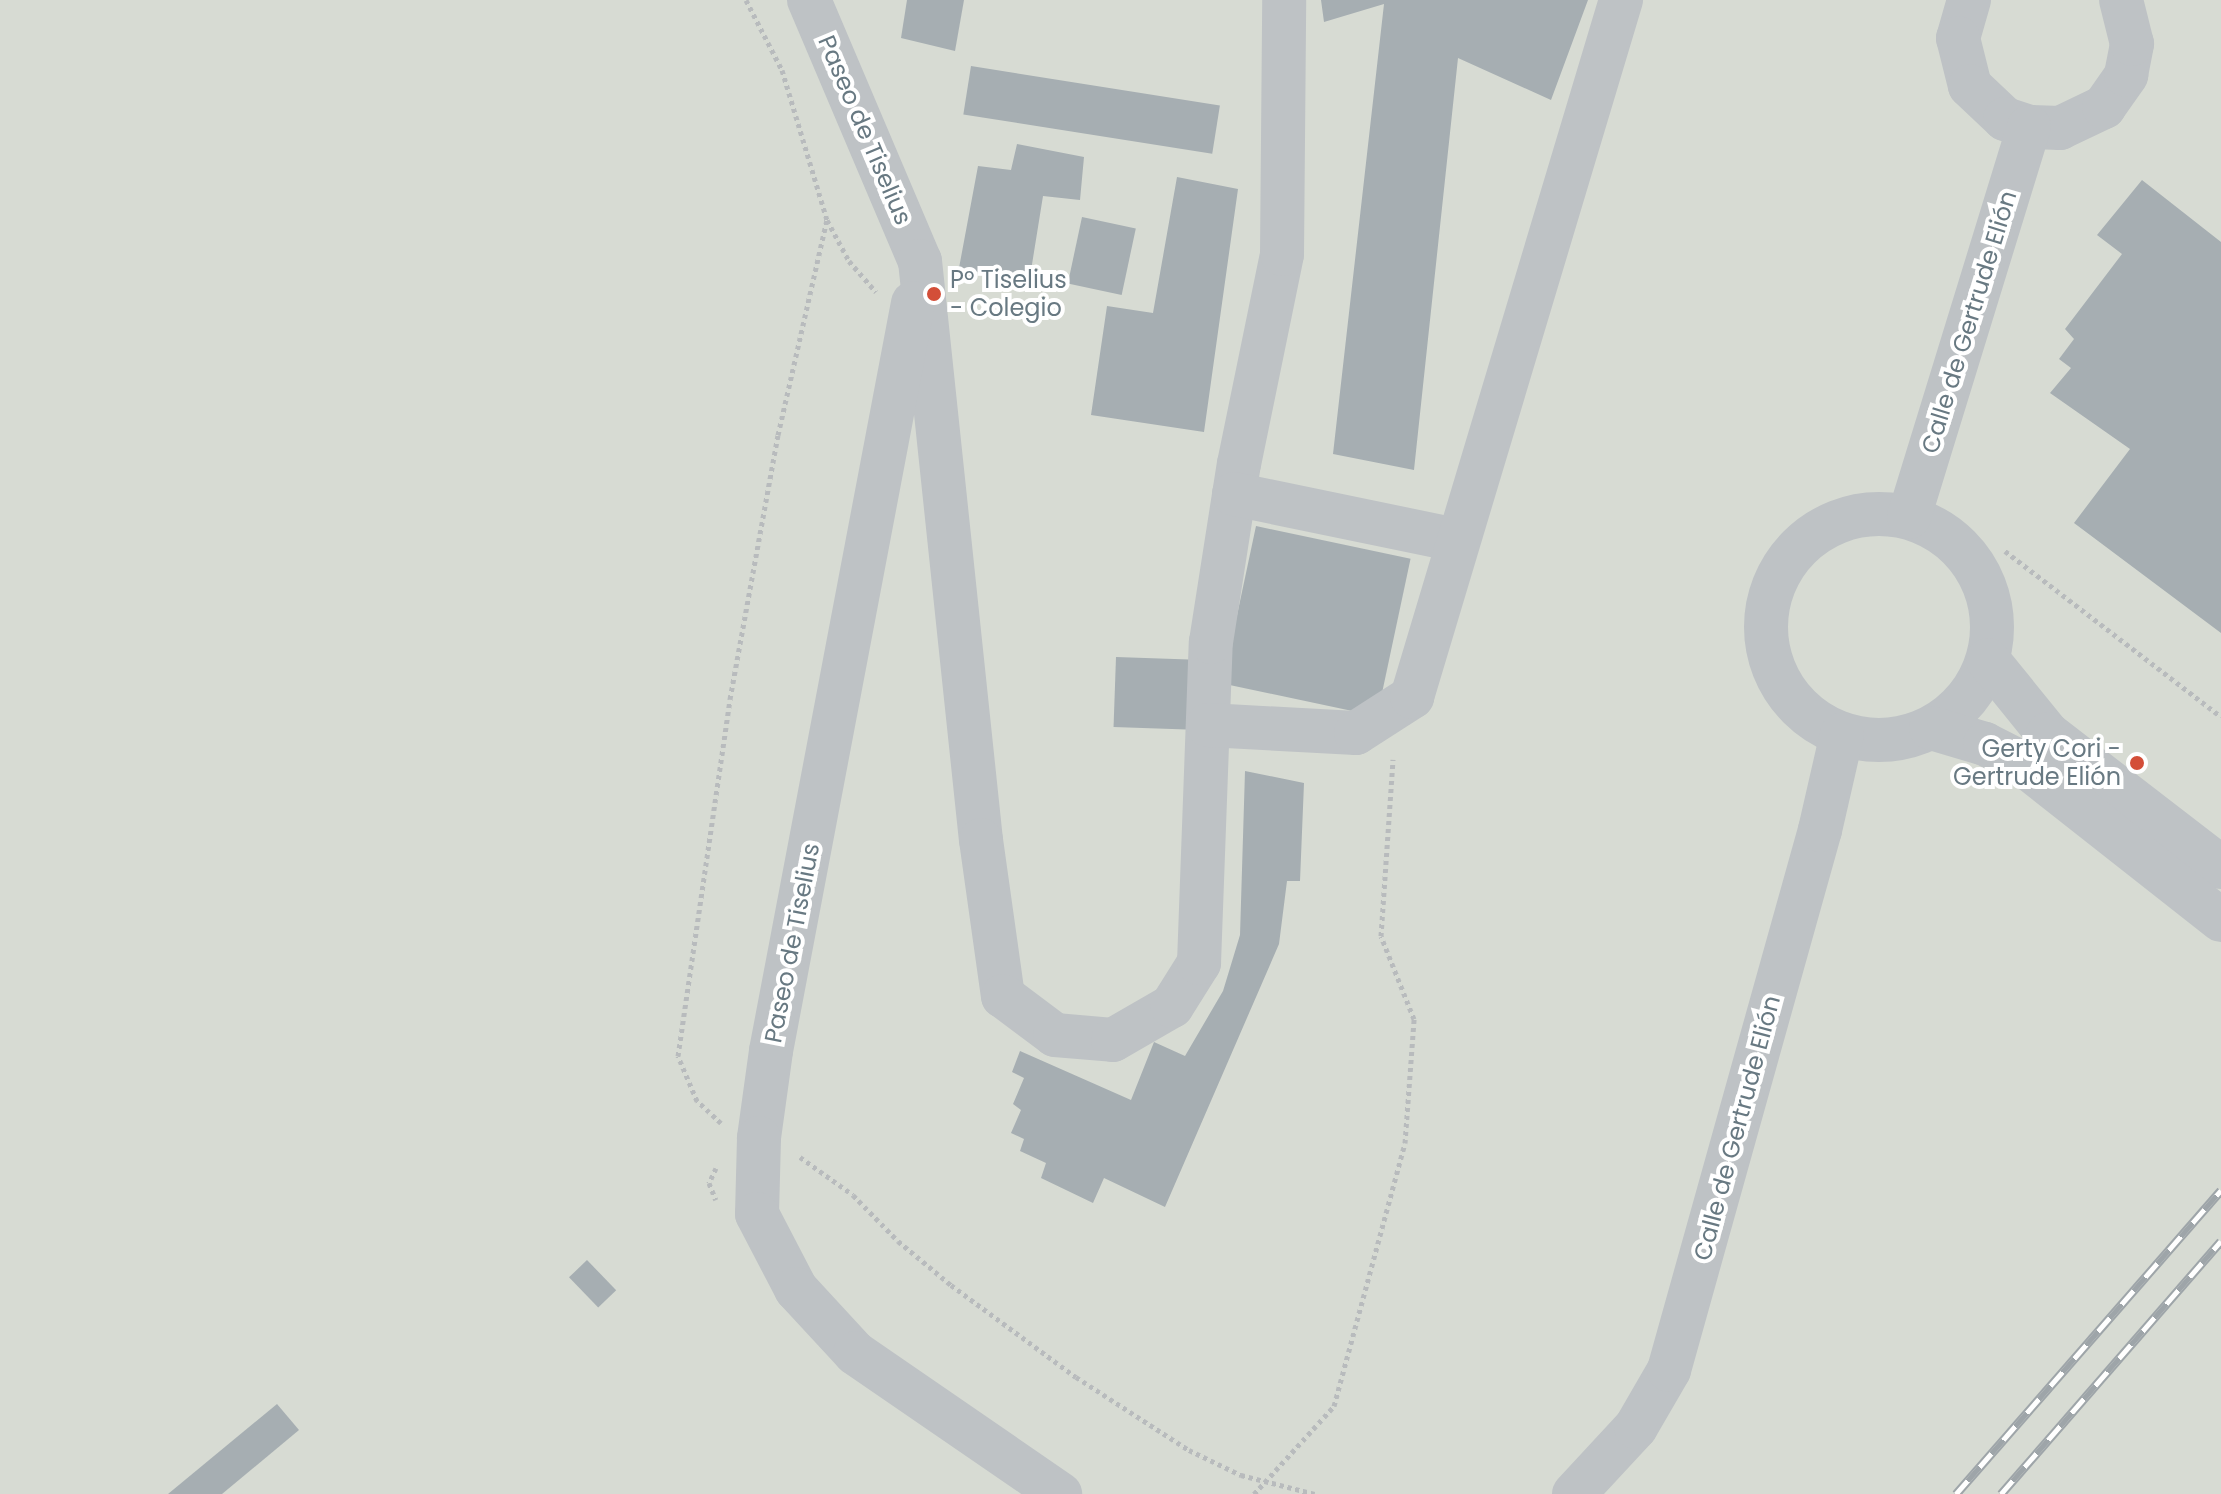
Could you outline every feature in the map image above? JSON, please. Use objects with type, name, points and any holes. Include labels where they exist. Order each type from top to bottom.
[{"type":"street","name":"Paseo de Tiselius","points":[[809,0],[920,261],[936,380],[981,840],[1003,996],[1055,1035],[1113,1040],[1172,1006],[1199,963],[1211,642],[1234,494],[1282,254],[1284,0]]},
{"type":"street","points":[[1208,725],[1356,733],[1412,697],[1456,540],[1621,0]]},
{"type":"street","points":[[1969,0],[1958,38],[1970,86],[2005,119],[2029,127],[2076,124],[2117,92],[2132,44],[2121,0]]},
{"type":"street","name":"Calle de Gertrude Elión","points":[[1909,517],[2029,127]]},
{"type":"street","name":"Paseo de Tiselius","points":[[920,261],[759,1138],[757,1214],[796,1289],[855,1353],[1060,1494]]},
{"type":"street","points":[[1234,494],[1456,540]]},
{"type":"street","points":[[1864,514],[1909,517],[1944,534],[1982,579],[1993,628],[1988,660],[1970,696],[1931,728],[1891,740],[1842,734],[1799,707],[1783,686],[1768,650],[1769,600],[1791,555],[1824,527],[1864,514]]},
{"type":"street","points":[[1988,660],[2048,734],[2221,867]]},
{"type":"street","points":[[1931,728],[1985,744],[2019,761],[2221,920]]},
{"type":"street","name":"Calle de Gertrude Elión","points":[[1574,1494],[1636,1427],[1669,1370],[1820,830],[1842,734]]},
{"type":"path","points":[[746,0],[782,70],[827,220],[849,261],[909,327]]},
{"type":"path","points":[[827,220],[778,435],[744,621],[678,1056],[697,1101],[722,1124],[808,1161],[951,1285],[1076,1377],[1189,1450],[1266,1482],[1315,1494]]},
{"type":"path","points":[[2005,551],[2221,717]]},
{"type":"path","points":[[1254,1494],[1334,1406],[1405,1143],[1414,1019],[1381,936],[1394,754]]},
{"type":"shaded area","points":[[0,0],[2221,0],[2221,1494],[0,1494]]},
{"type":"building","points":[[907,0],[964,0],[955,51],[901,38]]},
{"type":"building","points":[[1321,0],[1588,0],[1551,100],[1458,58],[1414,470],[1333,454],[1384,4],[1324,22]]},
{"type":"building","points":[[971,66],[1220,105],[1212,154],[963,114]]},
{"type":"building","points":[[1017,144],[1084,157],[1080,200],[1043,196],[1029,283],[959,268],[978,166],[1011,170]]},
{"type":"building","points":[[1177,177],[1238,189],[1204,432],[1091,415],[1107,306],[1153,313]]},
{"type":"building","points":[[2142,180],[2221,242],[2221,633],[2074,523],[2130,449],[2050,393],[2071,368],[2059,359],[2074,339],[2065,329],[2122,254],[2097,235]]},
{"type":"building","points":[[1082,217],[1136,228],[1122,295],[1068,284]]},
{"type":"building","points":[[1256,526],[1411,559],[1377,716],[1223,683]]},
{"type":"building","points":[[1116,657],[1189,660],[1187,730],[1114,727]]},
{"type":"building","points":[[1245,771],[1304,783],[1300,881],[1287,881],[1279,944],[1165,1207],[1104,1178],[1093,1203],[1041,1178],[1046,1163],[1020,1151],[1024,1139],[1011,1133],[1021,1110],[1013,1104],[1024,1078],[1012,1072],[1020,1051],[1131,1100],[1154,1042],[1185,1056],[1223,991],[1240,935]]},
{"type":"building","points":[[587,1260],[616,1290],[598,1308],[569,1277]]},
{"type":"building","points":[[277,1404],[299,1430],[222,1494],[168,1494]]},
{"type":"railway","points":[[1956,1494],[2221,1190]]},
{"type":"railway","points":[[2001,1494],[2221,1241]]},
{"type":"place","name":"Pº Tiselius - Colegio","points":[[934,294]]},
{"type":"place","name":"Gerty Cori - Gertrude Elión","points":[[2137,763]]}]
